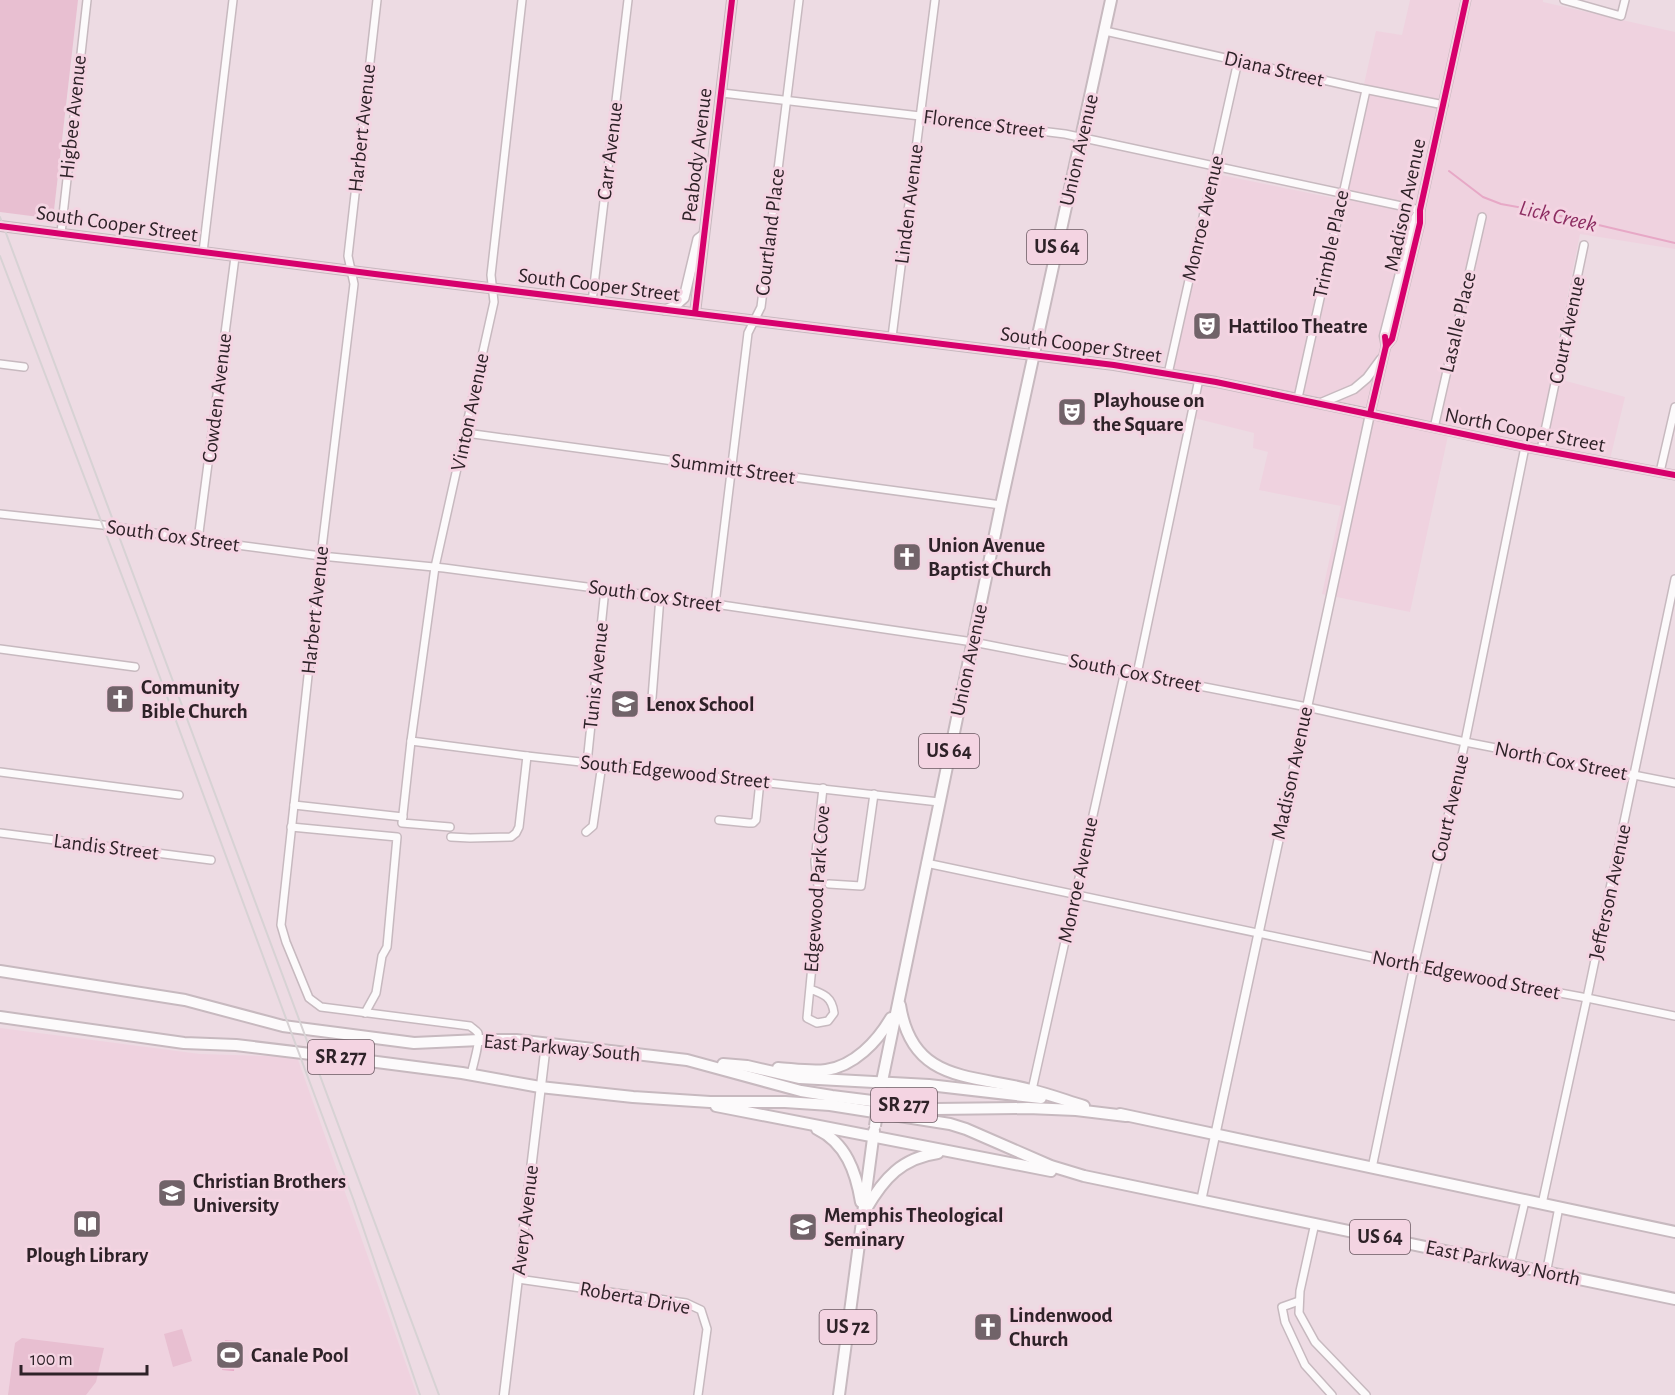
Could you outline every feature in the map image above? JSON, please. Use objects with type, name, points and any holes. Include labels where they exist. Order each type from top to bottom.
[{"type":"main road","name":"Peabody Avenue","points":[[695,313],[732,0]]},
{"type":"main road","name":"Union Avenue","points":[[839,1395],[881,1086],[1001,505],[1111,0]]},
{"type":"main road","name":"South Cooper Street","points":[[0,225],[592,302],[1033,354],[1199,379],[1370,414]]},
{"type":"main road","points":[[665,311],[684,298],[698,239],[704,234]]},
{"type":"main road","name":"East Parkway South","points":[[0,971],[185,1000],[283,1026],[414,1043],[516,1040],[687,1060],[801,1091],[936,1109],[1028,1108],[1076,1110],[1126,1116]]},
{"type":"main road","name":"US 64","points":[[899,996],[902,1019],[916,1050],[931,1063],[951,1073],[1032,1090],[1082,1106],[1126,1116],[1675,1232]]},
{"type":"main road","points":[[687,1060],[824,1071],[841,1066],[859,1056],[884,1031],[896,1010]]},
{"type":"main road","name":"East Parkway South","points":[[0,1017],[184,1043],[236,1045],[471,1074],[540,1087],[633,1097],[830,1106],[950,1124],[1051,1166],[1084,1176]]},
{"type":"main road","points":[[747,1066],[800,1078],[881,1086],[984,1091],[1082,1106]]},
{"type":"main road","points":[[682,1100],[807,1124],[874,1131]]},
{"type":"main road","points":[[807,1124],[825,1133],[840,1146],[851,1166],[858,1186],[862,1214]]},
{"type":"main road","name":"US 64","points":[[874,1131],[947,1151],[1084,1176]]},
{"type":"main road","points":[[862,1214],[889,1176],[907,1162],[925,1155],[947,1151]]},
{"type":"main road","name":"East Parkway North","points":[[1084,1176],[1546,1274],[1675,1299]]},
{"type":"street","name":"Higbee Avenue","points":[[61,233],[87,0]]},
{"type":"street","points":[[203,252],[233,0]]},
{"type":"street","name":"Harbert Avenue","points":[[377,0],[348,256],[354,284],[321,556],[281,925],[309,998],[321,1007],[470,1026],[478,1033],[480,1040]]},
{"type":"street","name":"Vinton Avenue","points":[[402,820],[435,567],[494,302],[491,275],[522,0]]},
{"type":"street","name":"Carr Avenue","points":[[592,302],[628,0]]},
{"type":"street","name":"Courtland Place","points":[[715,604],[748,333],[761,308],[799,0]]},
{"type":"street","name":"Linden Avenue","points":[[892,337],[935,0]]},
{"type":"street","name":"Madison Avenue","points":[[1202,1201],[1306,707],[1386,350],[1384,336],[1413,222],[1420,210],[1466,0]]},
{"type":"street","points":[[1564,0],[1621,16],[1625,0]]},
{"type":"street","name":"Diana Street","points":[[1105,31],[1366,90],[1444,105]]},
{"type":"street","name":"Monroe Avenue","points":[[1168,374],[1238,61]]},
{"type":"street","name":"Trimble Place","points":[[1298,398],[1366,90]]},
{"type":"street","name":"Florence Street","points":[[722,93],[1065,134],[1420,210]]},
{"type":"street","name":"Lasalle Place","points":[[1434,428],[1482,217]]},
{"type":"street","name":"Court Avenue","points":[[1541,450],[1584,245]]},
{"type":"street","name":"Cowden Avenue","points":[[198,540],[235,257]]},
{"type":"street","points":[[1321,403],[1353,389],[1367,378],[1386,350]]},
{"type":"street","points":[[0,364],[24,367]]},
{"type":"street","points":[[1137,674],[1199,379]]},
{"type":"street","points":[[1660,472],[1675,408]]},
{"type":"street","name":"North Cooper Street","points":[[1370,414],[1525,447],[1675,475]]},
{"type":"street","name":"Summitt Street","points":[[466,433],[1001,505]]},
{"type":"street","name":"Court Avenue","points":[[1372,1168],[1414,966],[1465,742],[1525,447]]},
{"type":"street","name":"South Cox Street","points":[[0,514],[103,525],[321,556],[435,567],[715,604],[974,642],[1306,707]]},
{"type":"street","name":"Jefferson Avenue","points":[[1542,1204],[1675,579]]},
{"type":"street","name":"Tunis Avenue","points":[[587,762],[605,590]]},
{"type":"street","points":[[652,698],[660,597]]},
{"type":"street","points":[[0,649],[135,667]]},
{"type":"street","name":"Monroe Avenue","points":[[1032,1090],[1125,671]]},
{"type":"street","name":"North Cox Street","points":[[1306,707],[1465,742],[1675,783]]},
{"type":"street","name":"South Edgewood Street","points":[[411,741],[939,802]]},
{"type":"street","points":[[451,837],[511,837],[516,833],[519,827],[527,756]]},
{"type":"street","points":[[586,832],[593,826],[602,764]]},
{"type":"street","points":[[0,772],[179,795]]},
{"type":"street","points":[[719,820],[753,823],[756,820],[758,809],[760,781]]},
{"type":"street","name":"Edgewood Park Cove","points":[[810,989],[830,999],[834,1013],[828,1021],[817,1023],[807,1018],[819,893],[815,861],[823,788]]},
{"type":"street","points":[[829,884],[861,886],[874,794]]},
{"type":"street","points":[[294,805],[450,827]]},
{"type":"street","points":[[291,827],[397,837],[387,947],[382,956],[376,993],[365,1013]]},
{"type":"street","name":"Landis Street","points":[[0,833],[211,860]]},
{"type":"street","points":[[926,863],[1258,933]]},
{"type":"street","name":"North Edgewood Street","points":[[1258,933],[1675,1017]]},
{"type":"street","points":[[471,1074],[480,1040]]},
{"type":"street","name":"Avery Avenue","points":[[504,1395],[546,1044]]},
{"type":"street","points":[[1510,1265],[1525,1201]]},
{"type":"street","points":[[1546,1274],[1559,1207]]},
{"type":"street","points":[[1314,1223],[1300,1291],[1299,1313],[1315,1342],[1366,1395]]},
{"type":"street","name":"Roberta Drive","points":[[518,1279],[686,1303],[701,1310],[707,1329],[698,1395]]},
{"type":"street","points":[[1299,1301],[1282,1307],[1285,1322],[1305,1365],[1332,1395]]},
{"type":"shaded area","points":[[0,0],[78,0],[54,210],[47,218],[0,212]]},
{"type":"shaded area","points":[[1410,0],[1543,0],[1543,2],[1675,32],[1675,249],[1580,234],[1551,377],[1625,397],[1609,463],[1449,431],[1410,612],[1322,594],[1341,506],[1259,490],[1268,452],[1253,448],[1254,433],[1194,418],[1203,378],[1173,372],[1216,174],[1338,199],[1376,31],[1402,35]]},
{"type":"shaded area","name":"Christian Brothers University","points":[[0,1028],[200,1054],[297,1057],[417,1395],[0,1395]]},
{"type":"shaded area","points":[[182,1329],[192,1361],[173,1367],[164,1334]]},
{"type":"shaded area","points":[[22,1338],[104,1348],[96,1382],[86,1395],[8,1395],[15,1343]]},
{"type":"shaded area","name":"Canale Pool","points":[[225,1340],[237,1341],[234,1371],[222,1370]]},
{"type":"waterway","name":"Lick Creek","points":[[1449,171],[1483,197],[1501,204],[1675,243]]},
{"type":"railway","points":[[0,217],[439,1395]]},
{"type":"railway","points":[[0,256],[138,618],[354,1201],[420,1395]]},
{"type":"cycle path","points":[[695,313],[732,0]]},
{"type":"cycle path","points":[[1386,346],[1392,339],[1420,223],[1420,210],[1466,0]]},
{"type":"cycle path","points":[[0,226],[1114,365],[1216,382],[1525,447],[1675,475]]},
{"type":"cycle path","points":[[1370,414],[1386,346],[1385,337]]},
{"type":"place","name":"Hattiloo Theatre","points":[[1207,326]]},
{"type":"place","name":"Playhouse on the Square","points":[[1072,412]]},
{"type":"place","name":"Union Avenue Baptist Church","points":[[907,557]]},
{"type":"place","name":"Community Bible Church","points":[[120,699]]},
{"type":"place","name":"Lenox School","points":[[625,704]]},
{"type":"place","name":"Christian Brothers University","points":[[172,1193]]},
{"type":"place","name":"Plough Library","points":[[87,1224]]},
{"type":"place","name":"Memphis Theological Seminary","points":[[803,1227]]},
{"type":"place","name":"Lindenwood Church","points":[[988,1327]]},
{"type":"place","name":"Canale Pool","points":[[230,1355]]}]
